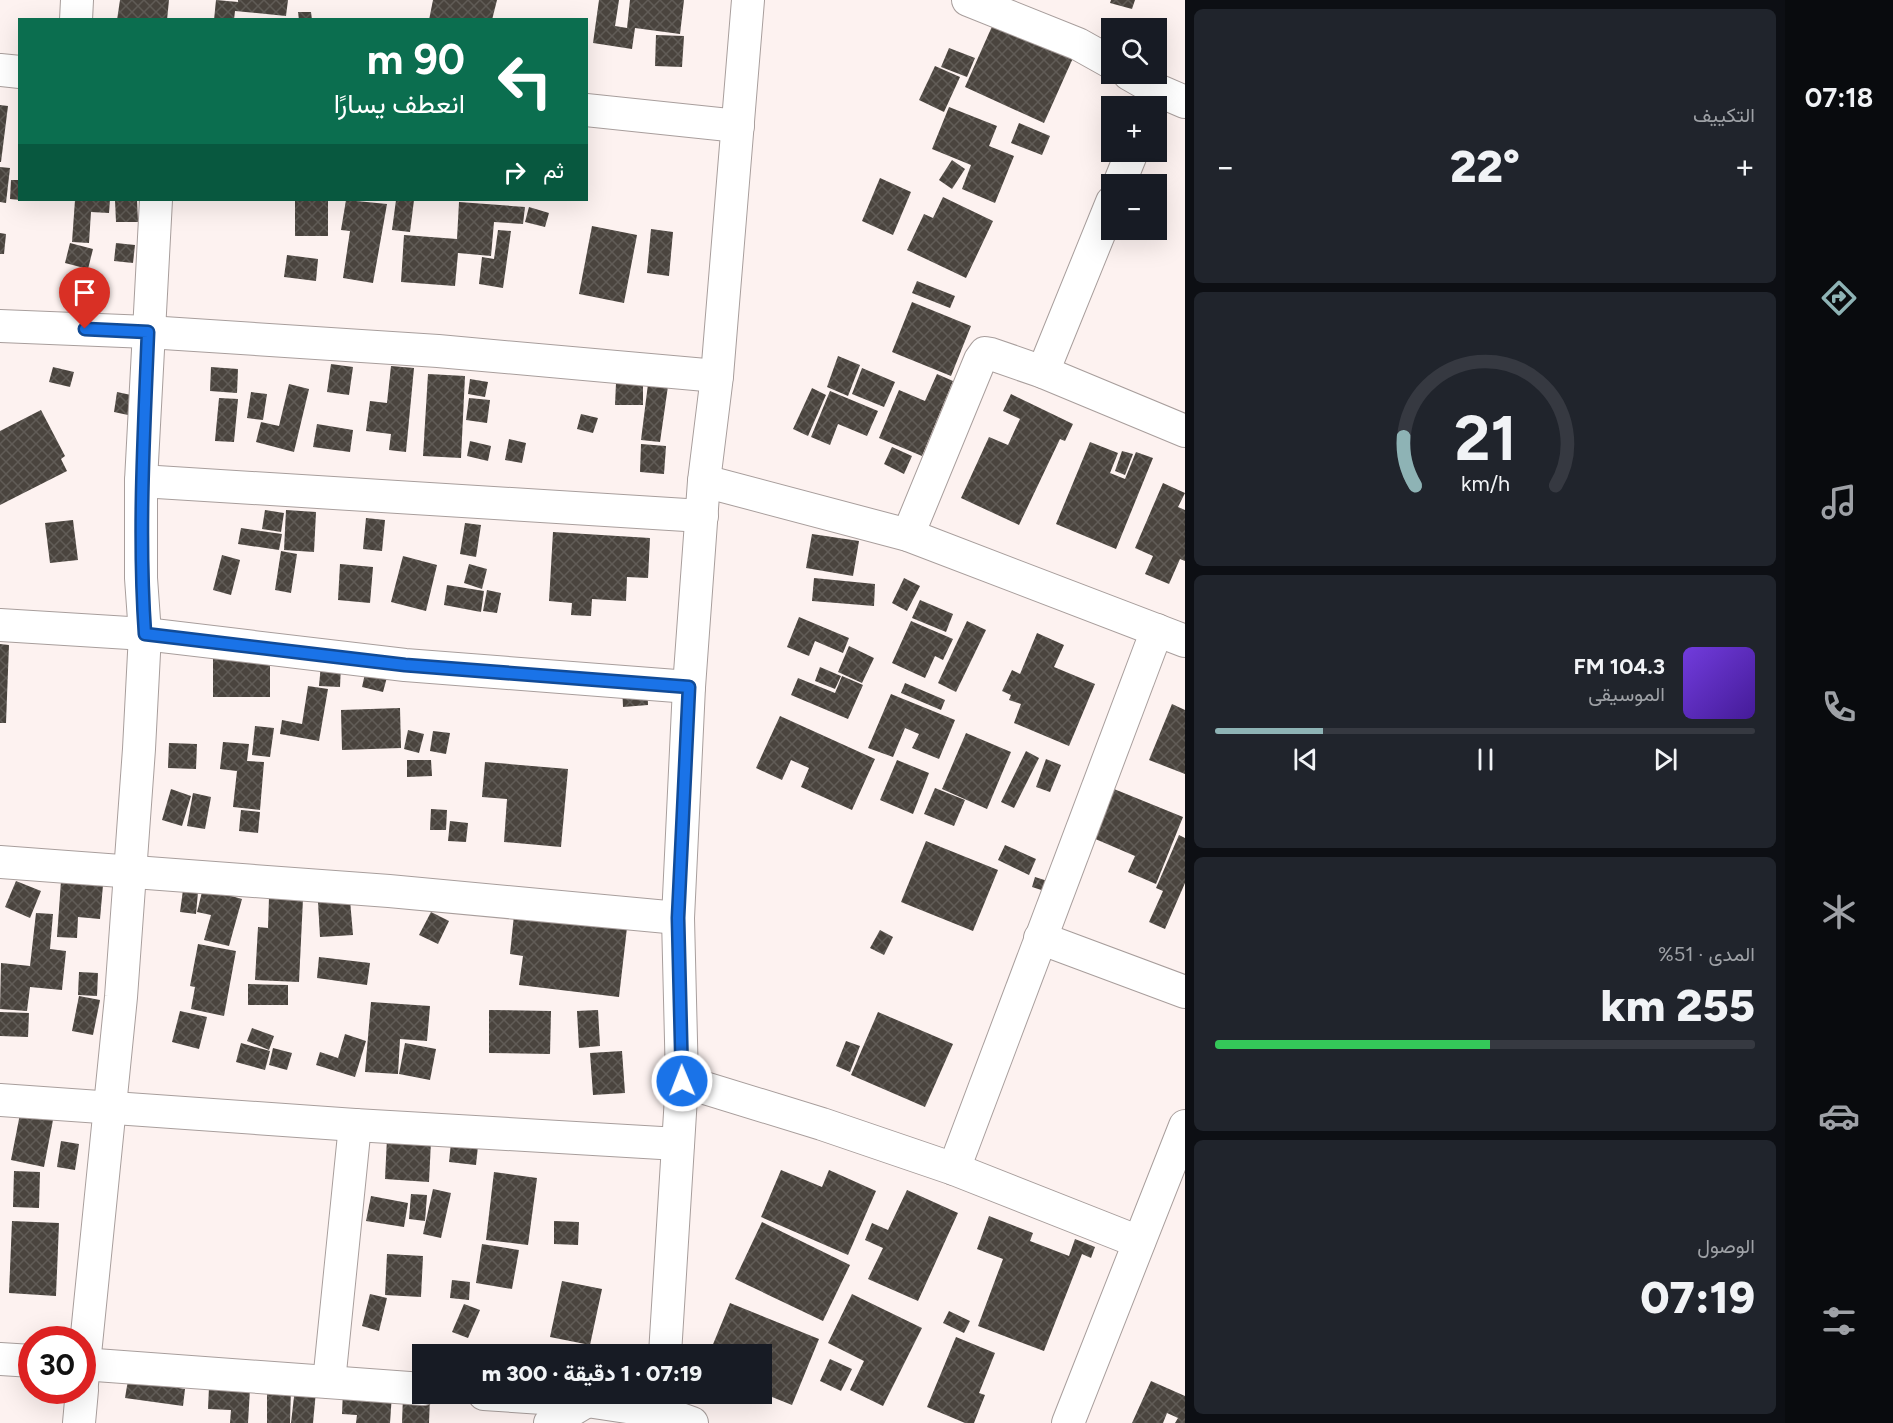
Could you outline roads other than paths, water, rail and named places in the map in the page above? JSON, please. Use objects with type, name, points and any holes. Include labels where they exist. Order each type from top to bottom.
[{"type":"street","points":[[76,18],[77,0]]},
{"type":"street","points":[[666,1344],[682,1081],[678,918],[689,687],[704,481],[717,376],[748,0]]},
{"type":"street","points":[[968,0],[1078,44],[1101,57]]},
{"type":"street","points":[[0,70],[18,72]]},
{"type":"street","points":[[1143,84],[1160,96]]},
{"type":"street","points":[[588,110],[738,126]]},
{"type":"street","points":[[88,1326],[111,1108],[139,749],[145,634],[141,578],[141,481],[156,201]]},
{"type":"street","points":[[1043,372],[1101,229]]},
{"type":"street","points":[[0,326],[148,332],[438,351],[717,376]]},
{"type":"street","points":[[908,535],[985,353],[1043,372],[1185,431]]},
{"type":"street","points":[[141,481],[702,516]]},
{"type":"street","points":[[704,481],[908,535],[1171,635],[1040,938],[954,1169]]},
{"type":"street","points":[[0,625],[145,634],[405,665],[689,687]]},
{"type":"street","points":[[0,862],[389,891],[678,918]]},
{"type":"street","points":[[1040,938],[1185,992]]},
{"type":"street","points":[[682,1081],[822,1124],[954,1169],[1139,1242]]},
{"type":"street","points":[[0,1100],[355,1125],[678,1144]]},
{"type":"street","points":[[329,1382],[355,1125]]},
{"type":"street","points":[[1068,1423],[1185,1126]]},
{"type":"street","points":[[0,1359],[18,1360]]},
{"type":"street","points":[[96,1376],[329,1382],[412,1388]]},
{"type":"street","points":[[79,1423],[81,1404]]},
{"type":"street","points":[[550,1423],[581,1404]]},
{"type":"street","points":[[614,1404],[661,1409],[692,1423]]}]
